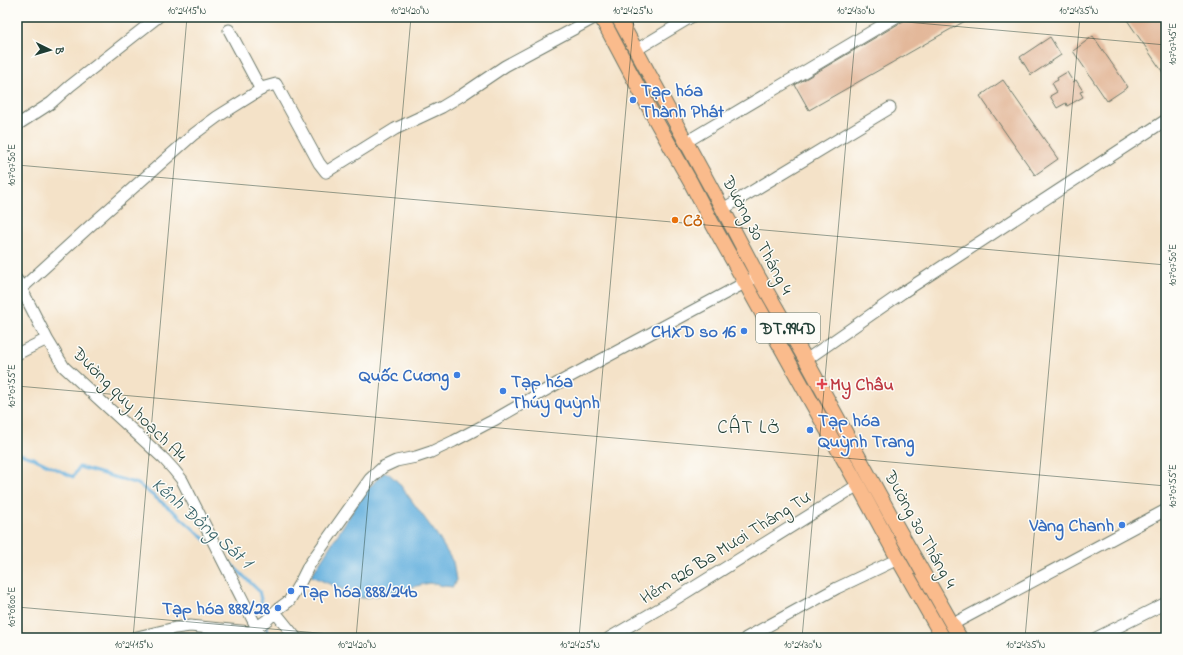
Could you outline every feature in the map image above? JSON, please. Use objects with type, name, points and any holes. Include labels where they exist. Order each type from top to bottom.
[{"type":"main road","name":"Đường 30 Tháng 4","points":[[601,17],[713,225],[806,360],[891,516],[960,638]]},
{"type":"main road","name":"Đường 30 Tháng 4","points":[[618,17],[723,209],[751,280],[792,368],[943,638]]},
{"type":"main road","points":[[624,59],[636,50]]},
{"type":"main road","points":[[792,368],[806,360]]},
{"type":"street","points":[[17,124],[51,103],[70,86],[158,17]]},
{"type":"street","points":[[19,284],[90,226],[194,134],[217,117],[265,87],[276,84],[319,164],[326,172],[395,129],[442,107],[510,63],[596,17]]},
{"type":"street","points":[[636,50],[692,17]]},
{"type":"street","points":[[686,142],[896,17]]},
{"type":"street","points":[[229,30],[261,90]]},
{"type":"street","points":[[723,209],[890,108]]},
{"type":"street","points":[[806,360],[909,289],[1166,120]]},
{"type":"street","points":[[133,638],[190,626],[251,632],[288,601],[309,565],[370,479],[383,467],[396,461],[431,452],[454,441],[558,383],[751,280]]},
{"type":"street","name":"Đường quy hoạch A4","points":[[19,284],[47,339],[64,366],[164,459],[182,480],[251,632],[262,638]]},
{"type":"street","points":[[17,354],[47,339]]},
{"type":"street","name":"Hẻm 926 Ba Mươi Tháng Tư","points":[[609,638],[669,603],[858,485]]},
{"type":"street","points":[[953,624],[1166,510]]},
{"type":"street","points":[[746,638],[836,588],[898,559]]},
{"type":"street","points":[[1096,638],[1166,603]]},
{"type":"street","points":[[275,612],[296,638]]},
{"type":"water","points":[[383,473],[388,473],[398,482],[437,535],[453,562],[456,580],[453,587],[429,583],[362,598],[311,576],[365,492]]},
{"type":"building","points":[[910,17],[972,17],[809,110],[795,85]]},
{"type":"building","points":[[1125,17],[1166,17],[1166,77]]},
{"type":"building","points":[[1093,36],[1128,87],[1107,101],[1073,51]]},
{"type":"building","points":[[1050,37],[1061,55],[1031,75],[1020,57]]},
{"type":"building","points":[[1067,72],[1073,82],[1076,80],[1083,91],[1080,92],[1083,97],[1067,106],[1066,103],[1057,108],[1050,96],[1057,92],[1052,83]]},
{"type":"building","points":[[1003,80],[1058,159],[1035,175],[980,96]]},
{"type":"waterway","name":"Kênh Đồng Sát 1","points":[[17,453],[33,458],[73,477],[79,467],[138,484],[178,515],[209,543]]},
{"type":"waterway","name":"Kênh Đồng Sát 1","points":[[228,561],[259,591],[265,617]]},
{"type":"waterway","name":"Kênh Đồng Sát 1","points":[[266,625],[269,638]]},
{"type":"place","name":"Tạp hóa Thành Phát","points":[[633,100]]},
{"type":"place","name":"Cỏ","points":[[675,220]]},
{"type":"place","name":"CHXD so 16","points":[[744,331]]},
{"type":"place","name":"Quốc Cương","points":[[457,375]]},
{"type":"place","name":"Mỵ Châu","points":[[822,384]]},
{"type":"place","name":"Tạp hóa Thúy quỳnh","points":[[503,391]]},
{"type":"place","name":"Tạp hóa Quỳnh Trang","points":[[810,430]]},
{"type":"place","name":"Vàng Chanh","points":[[1122,525]]},
{"type":"place","name":"Tạp hóa 888/24b","points":[[291,591]]},
{"type":"place","name":"Tạp hóa 888/28","points":[[278,608]]},
{"type":"district","name":"CÁT LỞ","points":[[749,426]]}]
